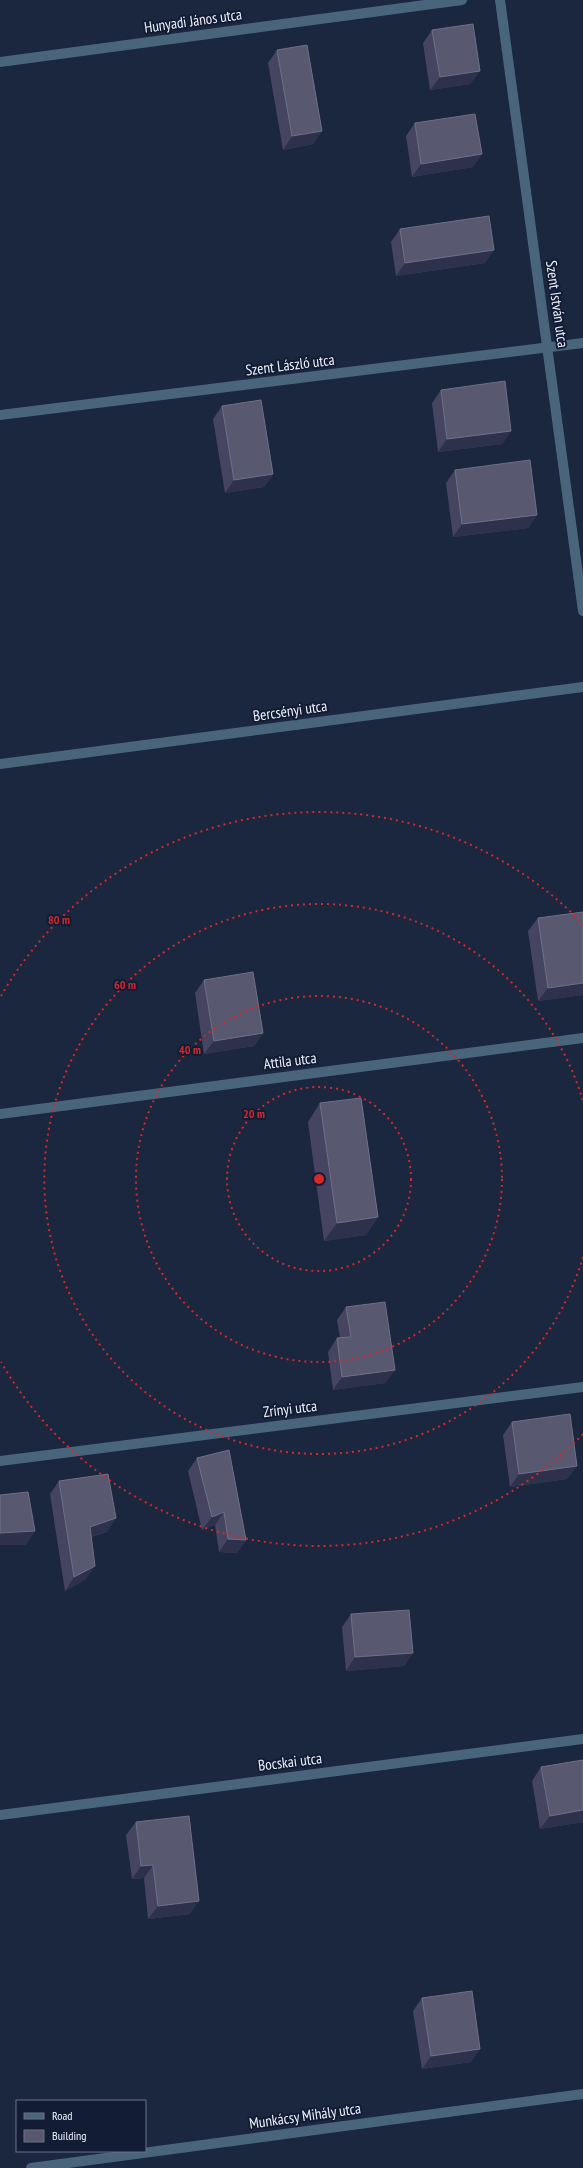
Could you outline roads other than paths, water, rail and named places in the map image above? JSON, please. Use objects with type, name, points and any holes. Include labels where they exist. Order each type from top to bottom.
[{"type":"street","name":"Hunyadi János utca","points":[[0,62],[462,0]]},
{"type":"street","name":"Szent István utca","points":[[500,0],[583,612]]},
{"type":"street","name":"Szent László utca","points":[[0,415],[583,343]]},
{"type":"street","name":"Bercsényi utca","points":[[0,764],[583,687]]},
{"type":"street","name":"Attila utca","points":[[0,1114],[583,1038]]},
{"type":"street","name":"Zrínyi utca","points":[[0,1462],[583,1387]]},
{"type":"street","name":"Bocskai utca","points":[[0,1816],[583,1739]]},
{"type":"street","name":"Munkácsy Mihály utca","points":[[31,2168],[583,2094]]}]
